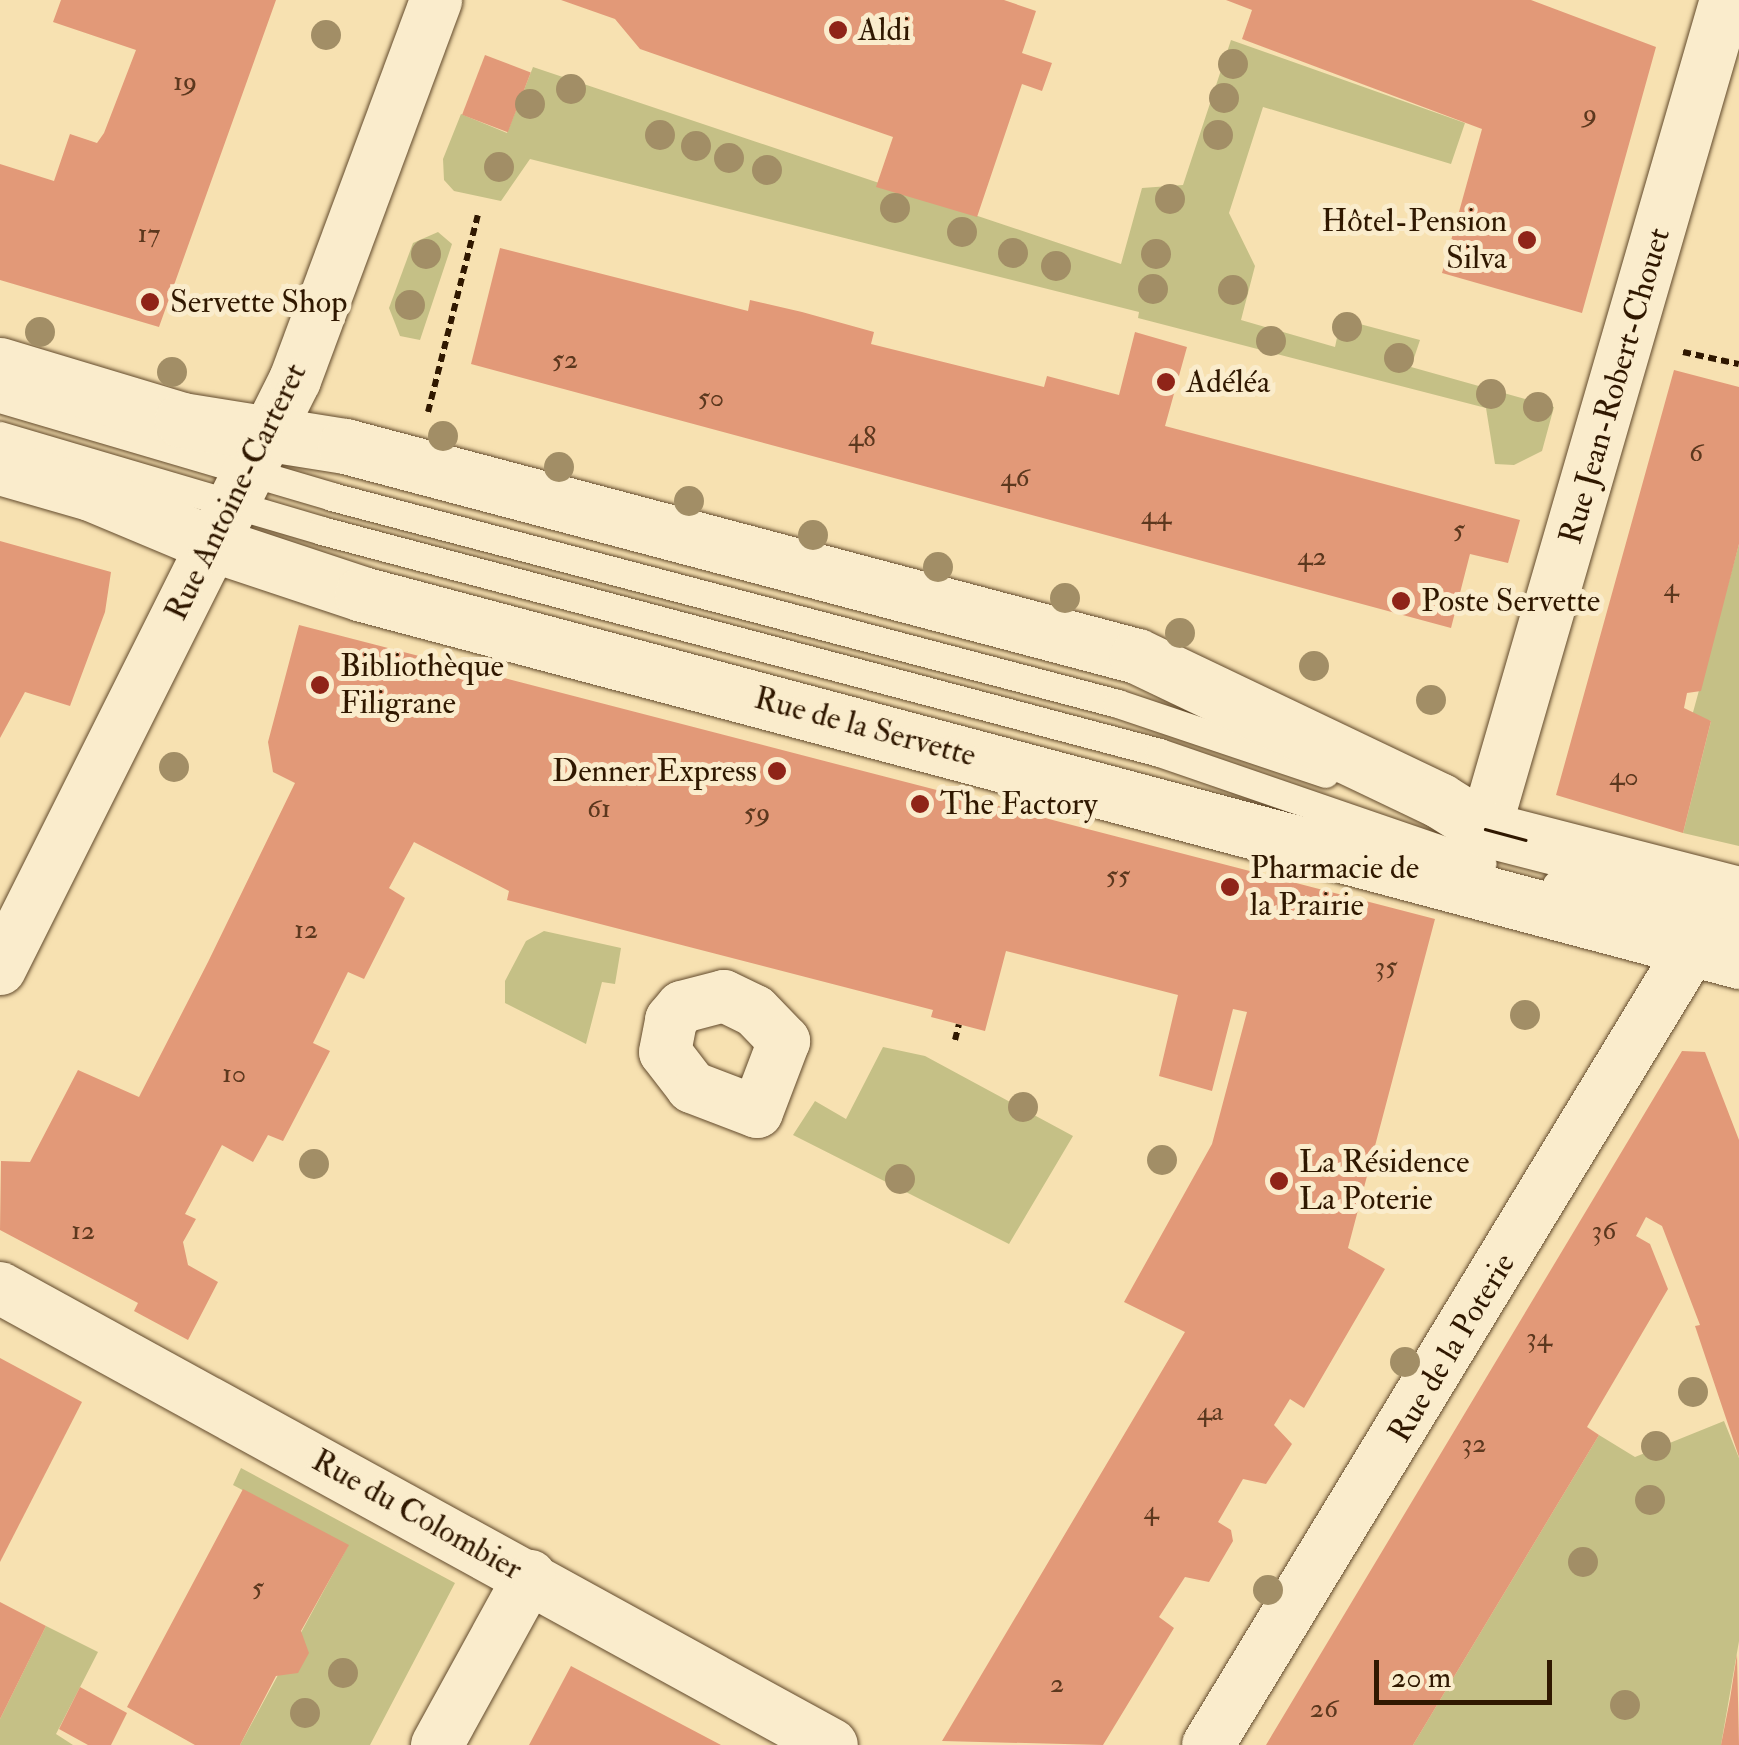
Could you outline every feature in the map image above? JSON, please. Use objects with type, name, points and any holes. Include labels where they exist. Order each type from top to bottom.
[{"type":"main road","name":"Rue de la Servette","points":[[0,365],[182,420],[240,489],[362,594],[1728,934]]},
{"type":"main road","name":"Rue de la Servette","points":[[0,467],[90,493],[240,489],[345,446],[1137,656],[1440,800],[1486,829],[1728,934]]},
{"type":"street","name":"Rue Antoine-Carteret","points":[[0,969],[296,380],[436,0]]},
{"type":"street","name":"Rue Jean-Robert-Chouet","points":[[1486,829],[1726,0]]},
{"type":"street","name":"Rue de la Poterie","points":[[1208,1745],[1728,934]]},
{"type":"street","name":"Rue du Colombier","points":[[0,1288],[832,1745]]},
{"type":"street","points":[[437,1745],[530,1576]]},
{"type":"lane","points":[[0,400],[240,489]]},
{"type":"lane","points":[[0,436],[240,489]]},
{"type":"path","points":[[427,415],[478,214]]},
{"type":"path","points":[[1668,348],[1739,364]]},
{"type":"path","points":[[954,1040],[959,1024]]},
{"type":"shaded area","points":[[1231,40],[1465,123],[1451,164],[1263,107],[1229,213],[1255,266],[1241,320],[1335,347],[1341,319],[1420,340],[1411,367],[1554,407],[1542,451],[1514,465],[1495,464],[1486,408],[1138,318],[1139,312],[530,159],[501,201],[454,191],[444,180],[443,159],[461,114],[507,133],[533,67],[1121,264],[1142,188],[1183,185]]},
{"type":"shaded area","points":[[438,232],[452,244],[420,340],[400,336],[389,308],[413,243]]},
{"type":"shaded area","points":[[1739,544],[1739,846],[1683,833],[1711,721],[1692,716]]},
{"type":"shaded area","points":[[544,931],[621,948],[615,984],[602,982],[586,1044],[505,1003],[505,981],[526,941]]},
{"type":"shaded area","points":[[883,1047],[925,1056],[1073,1136],[1009,1244],[793,1135],[815,1101],[846,1119]]},
{"type":"shaded area","points":[[1724,1421],[1739,1458],[1739,1641],[1721,1745],[1413,1745],[1599,1435],[1635,1457]]},
{"type":"shaded area","points":[[241,1468],[455,1583],[370,1745],[240,1745],[348,1546],[233,1485]]},
{"type":"shaded area","points":[[46,1626],[98,1652],[56,1734],[73,1745],[0,1745],[0,1719]]},
{"type":"building","points":[[61,0],[276,0],[159,327],[0,280],[0,164],[54,181],[70,134],[97,143],[104,133],[136,50],[53,22]]},
{"type":"building","points":[[561,0],[1004,0],[1036,11],[1022,53],[1052,63],[1042,91],[1022,84],[977,217],[876,187],[893,137],[640,49],[615,19]]},
{"type":"building","points":[[1226,0],[1531,0],[1656,47],[1582,313],[1442,273],[1482,129],[1242,39],[1252,10]]},
{"type":"building","points":[[485,55],[531,73],[508,132],[462,115]]},
{"type":"building","points":[[500,248],[748,311],[750,300],[802,312],[874,332],[871,344],[1044,387],[1047,376],[1119,395],[1135,332],[1187,347],[1165,426],[1520,520],[1508,563],[1470,554],[1451,628],[471,364]]},
{"type":"building","points":[[1674,370],[1739,387],[1739,544],[1701,691],[1687,693],[1684,708],[1711,721],[1683,833],[1556,795]]},
{"type":"building","points":[[0,541],[111,572],[105,612],[70,706],[25,692],[0,738]]},
{"type":"building","points":[[299,625],[1435,919],[1348,1248],[1385,1269],[1304,1408],[1290,1399],[1274,1425],[1292,1444],[1266,1484],[1243,1479],[1218,1522],[1231,1530],[1233,1541],[1209,1582],[1185,1577],[1159,1617],[1174,1628],[1103,1745],[942,1741],[1185,1332],[1124,1302],[1212,1144],[1247,1012],[1233,1009],[1212,1091],[1159,1076],[1178,995],[1006,951],[985,1031],[931,1017],[933,1010],[507,900],[509,891],[414,842],[389,888],[405,898],[364,979],[348,972],[313,1043],[330,1051],[283,1141],[268,1135],[253,1162],[222,1145],[185,1214],[196,1219],[183,1242],[188,1265],[218,1282],[188,1340],[134,1311],[138,1303],[0,1230],[1,1161],[30,1162],[78,1070],[139,1097],[208,962],[295,783],[273,772],[268,742]]},
{"type":"building","points":[[1682,1051],[1705,1052],[1739,1140],[1739,1457],[1695,1326],[1700,1325],[1662,1226],[1646,1217],[1636,1236],[1650,1244],[1668,1289],[1587,1427],[1599,1435],[1413,1745],[1266,1745]]},
{"type":"building","points":[[0,1358],[82,1402],[0,1562]]},
{"type":"building","points":[[243,1489],[349,1545],[301,1631],[309,1653],[298,1673],[276,1676],[240,1745],[195,1745],[127,1707]]},
{"type":"building","points":[[0,1602],[46,1626],[0,1719]]},
{"type":"building","points":[[1737,1654],[1739,1745],[1721,1745],[1730,1699]]},
{"type":"building","points":[[571,1666],[721,1745],[529,1745]]},
{"type":"building","points":[[80,1687],[127,1713],[111,1745],[88,1745],[59,1729]]},
{"type":"tram line","points":[[1485,829],[1526,840]]},
{"type":"place","name":"Aldi","points":[[838,30]]},
{"type":"place","name":"Hôtel-Pension Silva","points":[[1527,240]]},
{"type":"place","name":"Servette Shop","points":[[150,302]]},
{"type":"place","name":"Adéléa","points":[[1166,382]]},
{"type":"place","name":"Poste Servette","points":[[1401,601]]},
{"type":"place","name":"Bibliothèque Filigrane","points":[[320,685]]},
{"type":"place","name":"Denner Express","points":[[777,771]]},
{"type":"place","name":"The Factory","points":[[920,804]]},
{"type":"place","name":"Pharmacie de la Prairie","points":[[1230,887]]},
{"type":"place","name":"La Résidence La Poterie","points":[[1279,1181]]}]
